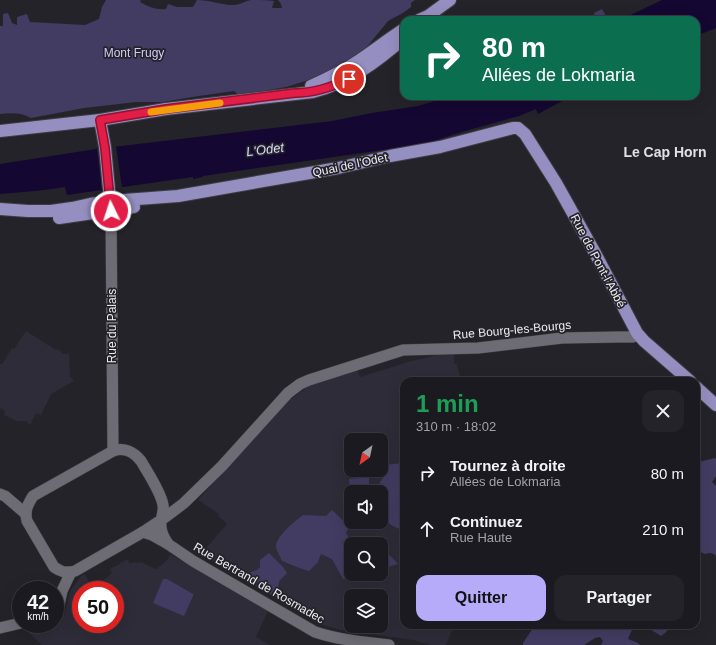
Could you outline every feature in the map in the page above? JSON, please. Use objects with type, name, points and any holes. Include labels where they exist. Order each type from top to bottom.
[{"type":"main road","points":[[427,16],[450,0]]},
{"type":"main road","points":[[327,83],[380,44],[400,32]]},
{"type":"main road","points":[[0,131],[100,120],[160,110],[295,93],[327,83],[341,82],[356,74],[400,41]]},
{"type":"main road","points":[[36,126],[69,116],[133,106],[144,106],[160,110]]},
{"type":"main road","points":[[100,120],[120,108]]},
{"type":"main road","points":[[88,113],[100,120],[105,148],[111,206]]},
{"type":"main road","name":"Quai de l'Odet","points":[[0,209],[28,211],[56,210],[90,204],[111,206],[152,203],[178,196],[338,168],[390,156],[440,147],[513,128],[520,129]]},
{"type":"main road","name":"Rue de Pont-l'Abbé","points":[[520,129],[530,140],[556,183],[635,336],[685,377]]},
{"type":"main road","name":"Quai de l'Odet","points":[[0,214],[52,219],[67,218],[111,206]]},
{"type":"main road","points":[[700,391],[716,405]]},
{"type":"street","name":"Rue du Palais","points":[[111,206],[113,451]]},
{"type":"street","name":"Rue Bourg-les-Bourgs","points":[[161,520],[184,503],[222,466],[288,393],[300,384],[309,380],[363,362],[407,350],[478,348],[568,337],[635,336]]},
{"type":"street","points":[[2,495],[21,498],[33,496],[113,451],[119,449],[125,450],[133,453],[141,461],[161,498],[163,509],[161,520],[162,533],[168,544]]},
{"type":"street","points":[[2,495],[26,514]]},
{"type":"street","points":[[33,496],[27,506],[27,521],[54,567],[61,572],[70,572],[85,565],[161,520]]},
{"type":"street","name":"Rue Bertrand de Rosmadec","points":[[143,532],[168,544],[193,561],[315,632],[358,642],[388,645]]},
{"type":"street","points":[[64,586],[70,572]]},
{"type":"street","points":[[0,628],[12,625]]},
{"type":"shaded area","points":[[26,331],[56,350],[58,349],[63,354],[69,354],[70,376],[74,381],[51,394],[41,415],[36,413],[30,425],[26,421],[17,421],[4,415],[5,411],[0,408],[0,364],[2,364],[12,348],[14,349]]},
{"type":"shaded area","points":[[454,352],[454,364],[457,364],[460,377],[400,377],[400,629],[452,629],[446,645],[431,645],[413,640],[362,633],[388,633],[388,589],[344,589],[344,631],[340,630],[320,624],[201,554],[227,524],[218,516],[219,514],[198,500],[286,402],[316,381],[357,369],[360,377],[408,362]]},
{"type":"shaded area","points":[[170,554],[268,611],[256,637],[270,645],[42,645],[29,633],[64,633],[64,615],[69,593],[72,589],[72,633],[124,633],[124,581],[102,581],[112,573],[110,569],[127,559],[130,564],[140,562],[156,569],[168,559]]},
{"type":"shaded area","points":[[85,574],[88,581],[77,581],[81,576]]},
{"type":"green space","name":"Mont Frugy","points":[[106,0],[141,0],[140,2],[150,7],[156,9],[166,9],[168,4],[177,7],[193,7],[197,0],[231,5],[237,5],[251,0],[274,1],[272,8],[282,8],[278,0],[415,0],[411,3],[411,7],[388,21],[366,48],[359,54],[324,74],[286,87],[245,94],[238,94],[234,91],[163,102],[136,102],[84,108],[31,118],[20,114],[0,114],[0,26],[3,26],[3,14],[8,13],[12,23],[17,25],[17,17],[27,14],[30,22],[85,25],[99,19],[102,7]]},
{"type":"green space","points":[[602,9],[606,16],[595,16],[594,13]]},
{"type":"green space","points":[[715,458],[716,476],[712,482],[716,486],[716,556],[709,553],[705,554],[700,552],[700,462]]},
{"type":"green space","points":[[400,463],[400,529],[388,523],[388,485],[379,485],[384,477],[388,477],[388,464]]},
{"type":"green space","points":[[369,477],[369,485],[350,485],[349,479]]},
{"type":"green space","points":[[332,510],[344,521],[344,529],[348,529],[346,533],[348,537],[344,537],[344,579],[332,559],[321,554],[318,562],[309,571],[282,561],[277,551],[276,546],[280,537],[303,515],[326,516]]},
{"type":"green space","points":[[269,553],[287,573],[279,581],[277,598],[265,591],[266,586],[260,581],[255,584],[247,579],[251,572],[260,567],[260,560]]},
{"type":"green space","points":[[388,553],[398,564],[388,567]]},
{"type":"green space","points":[[163,579],[167,579],[193,594],[184,616],[153,603]]},
{"type":"green space","points":[[532,629],[632,629],[628,639],[640,645],[601,645],[603,641],[600,637],[595,638],[584,645],[523,645]]},
{"type":"green space","points":[[650,629],[668,629],[661,636]]},
{"type":"water","points":[[662,0],[716,0],[716,28],[700,34],[700,16],[628,16]]},
{"type":"water","name":"L'Odet","points":[[438,100],[562,101],[538,114],[536,109],[519,116],[424,144],[203,176],[193,179],[193,177],[67,195],[65,187],[0,194],[0,164],[96,149],[332,121],[418,106]]},
{"type":"pier","points":[[116,146],[122,188],[102,191],[97,148]]},
{"type":"slow traffic","points":[[151,112],[220,103]]},
{"type":"district","name":"Le Cap Horn","points":[[665,152]]},
{"type":"route","points":[[111,211],[105,148],[100,120],[166,109],[218,104],[308,92],[320,90],[349,79]]}]
